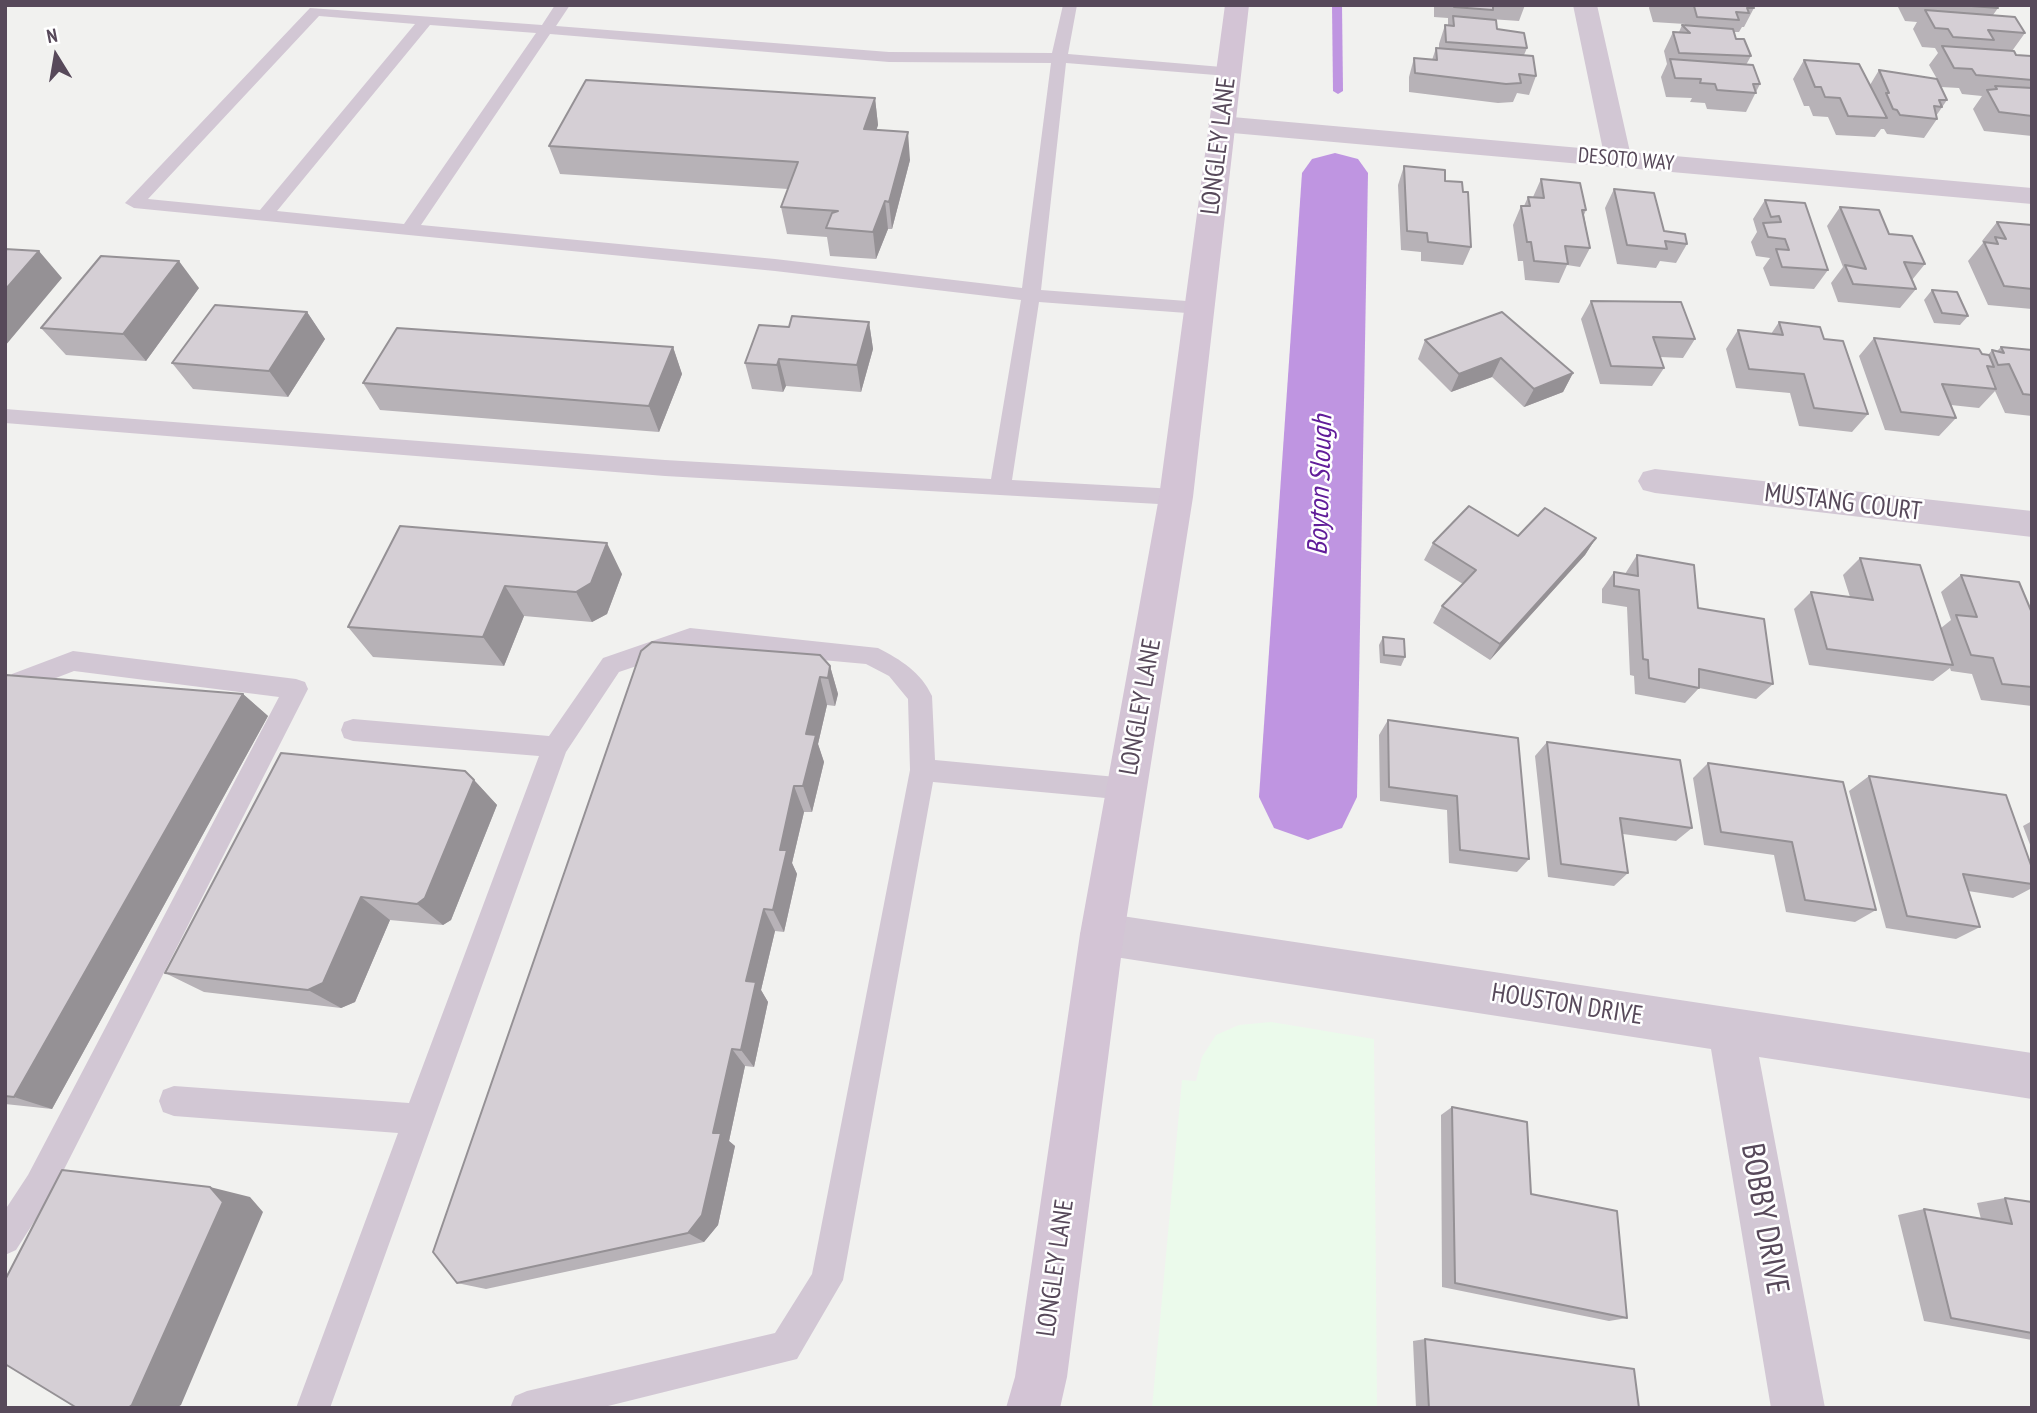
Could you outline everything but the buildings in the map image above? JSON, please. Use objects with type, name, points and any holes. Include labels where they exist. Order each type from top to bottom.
[{"type":"main road","name":"LONGLEY LANE","points":[[1034,1408],[1041,1377],[1102,934],[1176,497],[1237,5]]},
{"type":"street","points":[[1585,5],[1618,159]]},
{"type":"street","name":"DESOTO WAY","points":[[1221,124],[2032,196]]},
{"type":"street","name":"MUSTANG COURT","points":[[1655,481],[2032,524]]},
{"type":"street","name":"HOUSTON DRIVE","points":[[1102,934],[2032,1076]]},
{"type":"street","name":"BOBBY DRIVE","points":[[1731,1030],[1798,1408]]},
{"type":"lane","points":[[409,229],[563,5]]},
{"type":"lane","points":[[1000,488],[1031,295],[1059,58],[1070,5]]},
{"type":"lane","points":[[1200,308],[1031,295],[775,265],[134,202],[315,11],[889,57],[1059,58],[1228,71]]},
{"type":"lane","points":[[265,215],[426,20]]},
{"type":"lane","points":[[5,416],[665,468],[1176,497]]},
{"type":"lane","points":[[313,1408],[555,747],[611,666],[690,638],[870,654],[897,669],[920,696],[923,769],[827,1280],[785,1347],[527,1408]]},
{"type":"lane","points":[[5,705],[21,681],[73,661],[296,689],[39,1186],[10,1223]]},
{"type":"lane","points":[[353,730],[555,747]]},
{"type":"lane","points":[[923,769],[1127,789]]},
{"type":"lane","points":[[174,1101],[418,1119]]},
{"type":"shaded area","points":[[1271,1022],[1374,1039],[1377,1408],[1152,1408],[1182,1080],[1196,1081],[1202,1057],[1216,1035],[1239,1025]]},
{"type":"waterway","name":"Boyton Slough","points":[[1337,5],[1338,91]]},
{"type":"waterway","name":"Boyton Slough","points":[[1308,797],[1335,173]]}]
